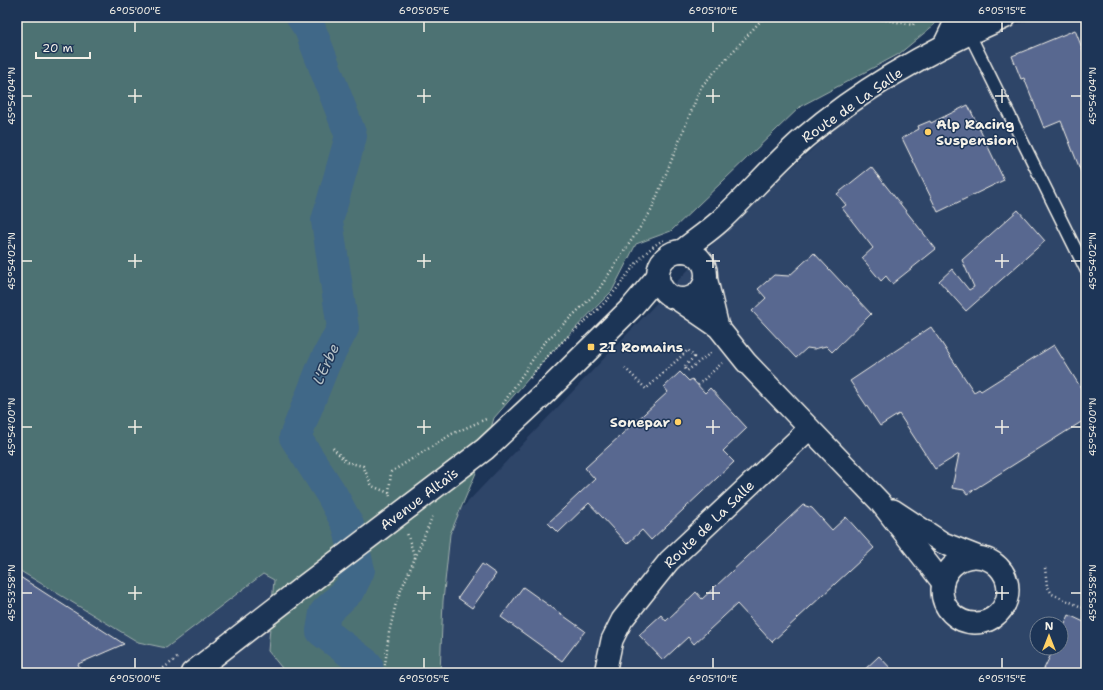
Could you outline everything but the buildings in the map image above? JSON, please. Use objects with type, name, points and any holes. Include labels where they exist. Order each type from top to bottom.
[{"type":"main road","points":[[964,25],[1006,17]]},
{"type":"main road","name":"Route de La Salle","points":[[677,243],[720,222],[763,176],[804,138],[856,99],[944,46],[964,25]]},
{"type":"main road","name":"Route de La Salle","points":[[705,271],[720,222]]},
{"type":"main road","points":[[677,243],[699,257],[705,271],[703,287],[696,295],[687,299],[674,298],[667,294],[660,286],[658,276],[660,266],[665,258],[672,253],[677,243]]},
{"type":"main road","name":"Avenue Altaïs","points":[[192,673],[302,588],[408,516],[485,449],[546,392],[631,308],[658,276]]},
{"type":"main road","name":"Avenue Altaïs","points":[[631,308],[674,298]]},
{"type":"street","points":[[705,271],[727,338]]},
{"type":"street","points":[[674,298],[727,338],[809,429],[880,502],[943,583]]},
{"type":"street","name":"Route de La Salle","points":[[605,673],[612,640],[622,620],[669,561],[809,429]]},
{"type":"street","points":[[880,502],[943,543],[988,559],[1000,568],[1007,578],[1009,590],[1007,602],[995,617],[976,623],[957,618],[951,613],[944,602],[942,591],[947,572],[956,563],[968,557],[976,556]]},
{"type":"lane","points":[[964,25],[1086,270]]},
{"type":"path","points":[[509,404],[503,408],[506,398],[543,344],[596,292],[652,211],[701,87],[764,17]]},
{"type":"path","points":[[870,17],[913,25],[917,17]]},
{"type":"path","points":[[526,384],[541,361],[608,300],[640,257],[653,245],[677,243]]},
{"type":"path","points":[[625,368],[646,390],[688,350],[694,357],[684,367],[687,371],[727,338]]},
{"type":"path","points":[[698,385],[727,338]]},
{"type":"path","points":[[333,448],[346,462],[363,466],[372,486],[389,493],[391,472],[452,434],[493,416]]},
{"type":"path","points":[[384,673],[389,633],[396,606],[436,508]]},
{"type":"path","points":[[408,516],[415,558]]},
{"type":"path","points":[[1045,568],[1047,586],[1052,594],[1086,609]]},
{"type":"shaded area","points":[[1038,17],[1086,17],[1086,673],[440,673],[443,601],[450,534],[461,509],[746,209],[861,105],[997,31]]},
{"type":"shaded area","points":[[17,569],[138,642],[166,648],[263,574],[274,579],[268,651],[286,673],[17,673]]},
{"type":"green space","points":[[17,17],[939,17],[935,24],[899,54],[801,106],[671,231],[636,244],[612,291],[550,354],[494,418],[481,461],[450,534],[443,601],[440,673],[286,673],[268,651],[274,580],[263,574],[166,648],[138,642],[17,569]]},
{"type":"waterway","name":"L'Erbe","points":[[302,17],[310,29],[351,136],[327,221],[343,328],[324,364],[295,437],[332,495],[348,525],[359,570],[350,589],[325,613],[322,631],[367,665],[368,673]]},
{"type":"place","name":"Alp Racing Suspension","points":[[928,132]]},
{"type":"place","name":"ZI Romains","points":[[591,347]]},
{"type":"place","name":"Sonepar","points":[[678,422]]}]
